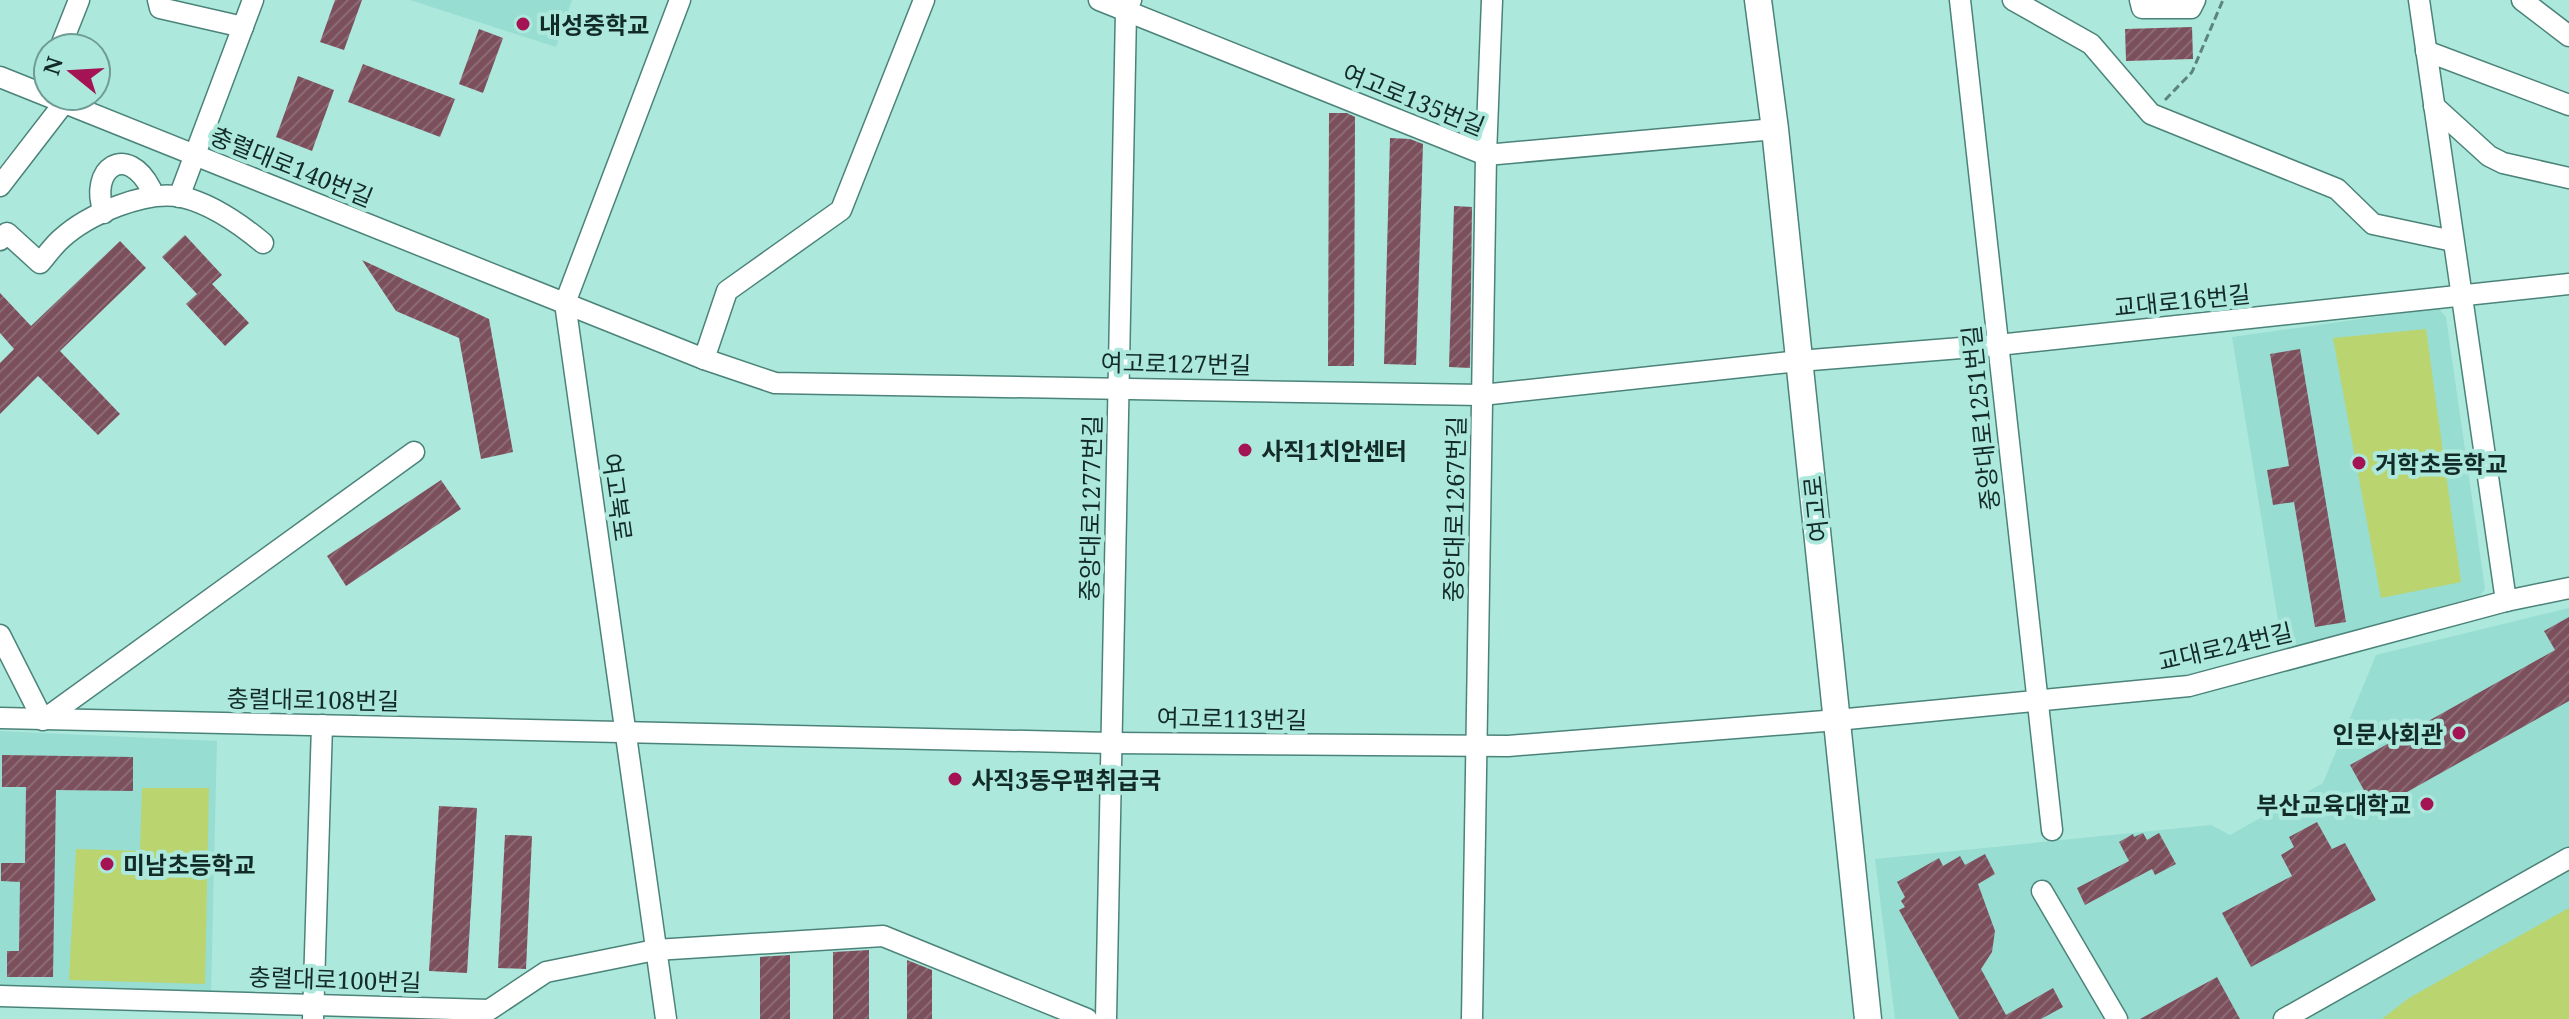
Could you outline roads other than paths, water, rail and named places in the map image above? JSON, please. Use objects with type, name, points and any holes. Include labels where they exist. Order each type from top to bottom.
[{"type":"main road","name":"여고로","points":[[1758,0],[1775,129],[1868,1019]]},
{"type":"street","points":[[66,32],[79,0]]},
{"type":"street","points":[[158,0],[160,8],[243,27]]},
{"type":"street","points":[[179,197],[253,0]]},
{"type":"street","name":"여고북로","points":[[666,1019],[565,303],[680,0]]},
{"type":"street","points":[[704,359],[727,291],[841,210],[924,0]]},
{"type":"street","name":"여고로135번길","points":[[1099,0],[1128,6],[1486,155],[1775,129]]},
{"type":"street","name":"중앙대로1267번길","points":[[1472,1019],[1486,155],[1492,0]]},
{"type":"street","name":"중앙대로1251번길","points":[[1960,0],[2052,830]]},
{"type":"street","points":[[2013,0],[2091,44],[2151,114],[2337,189],[2373,224],[2453,241]]},
{"type":"street","points":[[2140,0],[2142,8],[2191,8],[2195,0]]},
{"type":"street","points":[[2419,0],[2506,601]]},
{"type":"street","points":[[2522,0],[2569,36]]},
{"type":"street","name":"중앙대로1277번길","points":[[1106,1019],[1128,6]]},
{"type":"street","points":[[2426,51],[2569,105]]},
{"type":"street","name":"충렬대로140번길","points":[[0,77],[32,83]]},
{"type":"street","points":[[2434,106],[2489,156],[2503,163],[2569,178]]},
{"type":"street","points":[[0,186],[57,112]]},
{"type":"street","name":"충렬대로140번길","points":[[86,112],[565,303]]},
{"type":"street","points":[[104,213],[98,187],[103,174],[113,165],[136,167],[151,189]]},
{"type":"street","points":[[0,240],[7,233],[40,263],[62,238],[89,219],[148,198],[179,197],[208,206],[239,223],[263,243]]},
{"type":"street","name":"교대로16번길","points":[[1799,361],[1998,345],[2569,284]]},
{"type":"street","name":"여고로127번길","points":[[565,303],[704,359],[775,383],[1482,395],[1799,361]]},
{"type":"street","points":[[0,635],[43,720],[414,452]]},
{"type":"street","name":"교대로24번길","points":[[1837,720],[2189,686],[2506,601],[2569,588]]},
{"type":"street","name":"충렬대로108번길","points":[[0,718],[625,732]]},
{"type":"street","name":"여고로113번길","points":[[625,732],[1111,743],[1508,746],[1837,720]]},
{"type":"street","points":[[313,1012],[322,725]]},
{"type":"street","points":[[2284,1019],[2569,858]]},
{"type":"street","points":[[2042,891],[2117,1019]]},
{"type":"street","name":"충렬대로100번길","points":[[0,996],[165,1010],[489,1010],[546,972],[655,950],[883,936],[1087,1019]]},
{"type":"street","points":[[507,1019],[512,994]]},
{"type":"place","name":"내성중학교","points":[[523,24]]},
{"type":"place","name":"사직1치안센터","points":[[1245,450]]},
{"type":"place","name":"거학초등학교","points":[[2359,463]]},
{"type":"place","name":"인문사회관","points":[[2459,733]]},
{"type":"place","name":"사직3동우편취급국","points":[[955,779]]},
{"type":"place","name":"부산교육대학교","points":[[2427,804]]},
{"type":"place","name":"미남초등학교","points":[[107,864]]}]
